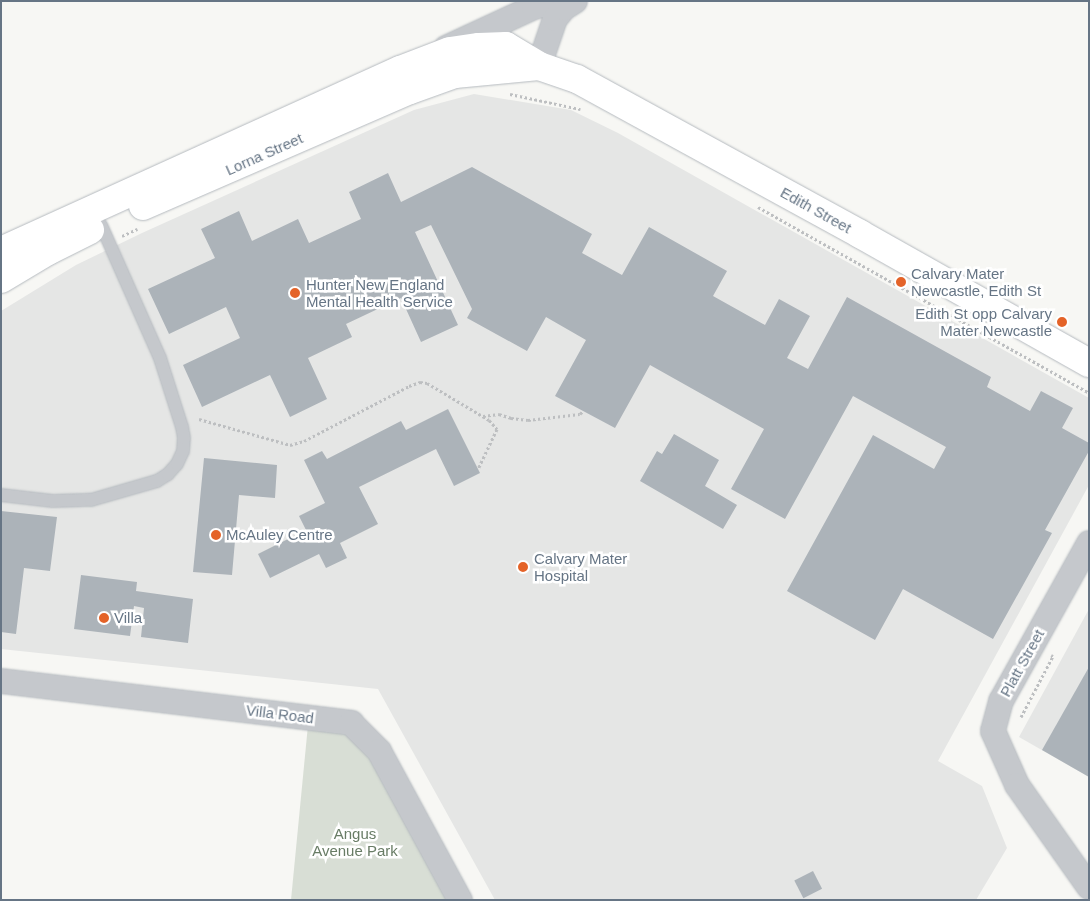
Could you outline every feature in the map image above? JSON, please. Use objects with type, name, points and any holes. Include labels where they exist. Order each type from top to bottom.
[{"type":"main road","name":"Lorna Street","points":[[1,251],[400,70],[450,51],[498,45],[506,46],[539,66]]},
{"type":"main road","name":"Lorna Street","points":[[1,279],[48,251],[101,224],[410,90],[455,74],[539,66]]},
{"type":"main road","name":"Edith Street","points":[[539,66],[577,79],[851,229],[1089,363]]},
{"type":"street","name":"Lorna Street","points":[[400,70],[534,7],[560,1]]},
{"type":"street","points":[[539,66],[555,19],[564,8],[575,1]]},
{"type":"street","name":"Platt Street","points":[[1089,543],[1001,701],[993,732],[1017,785],[1089,887]]},
{"type":"street","name":"Villa Road","points":[[1,681],[351,723],[379,751],[460,900]]},
{"type":"lane","points":[[1,495],[53,500],[91,500],[157,481],[168,474],[177,464],[183,451],[184,438],[182,427],[160,358],[101,224]]},
{"type":"path","points":[[508,93],[582,109]]},
{"type":"path","points":[[751,204],[1089,393]]},
{"type":"path","points":[[200,419],[290,445],[304,441],[420,382],[427,383],[494,423],[498,429],[478,469]]},
{"type":"path","points":[[482,416],[499,414],[528,420],[580,414],[582,410]]},
{"type":"path","points":[[1018,721],[1053,656]]},
{"type":"shaded area","name":"Calvary Mater Hospital","points":[[474,94],[571,110],[618,133],[1089,398],[1089,485],[938,761],[982,786],[1007,848],[976,900],[495,900],[378,689],[1,649],[1,311],[76,265],[142,233],[414,110]]},
{"type":"shaded area","points":[[1089,609],[1089,777],[1019,737]]},
{"type":"green space","name":"Angus Avenue Park","points":[[308,725],[345,733],[365,749],[452,900],[291,900]]},
{"type":"building","points":[[472,167],[592,234],[582,253],[622,275],[649,227],[727,271],[713,296],[765,325],[779,299],[810,316],[787,358],[808,369],[847,297],[991,377],[987,387],[1030,411],[1041,391],[1073,408],[1062,428],[1089,443],[1089,451],[1045,530],[1052,533],[993,639],[903,589],[875,640],[787,591],[873,435],[934,469],[946,447],[853,396],[785,519],[731,489],[764,429],[650,365],[615,428],[555,396],[586,340],[546,317],[527,351],[467,318],[472,309],[431,225],[415,232],[458,325],[421,342],[401,298],[346,324],[352,337],[308,358],[327,399],[290,417],[270,375],[202,407],[183,365],[240,338],[226,307],[169,334],[148,289],[215,258],[201,229],[239,211],[252,241],[298,219],[309,243],[361,219],[349,192],[388,173],[401,202]]},
{"type":"building","points":[[448,409],[480,473],[454,486],[436,449],[359,487],[378,524],[340,543],[347,558],[326,568],[319,554],[270,578],[258,554],[306,530],[299,516],[325,503],[304,460],[322,451],[327,459],[401,421],[406,430]]},
{"type":"building","points":[[674,434],[719,460],[705,486],[737,505],[723,529],[640,481],[657,451],[662,454]]},
{"type":"building","name":"McAuley Centre","points":[[204,458],[277,465],[275,498],[239,495],[232,575],[193,572]]},
{"type":"building","points":[[1,511],[57,517],[50,571],[24,568],[16,634],[1,632]]},
{"type":"building","name":"Villa","points":[[81,575],[137,582],[136,591],[193,599],[188,643],[141,637],[144,608],[134,606],[130,636],[74,629]]},
{"type":"building","points":[[1089,667],[1089,777],[1042,750]]},
{"type":"building","points":[[813,871],[822,889],[803,898],[794,881]]},
{"type":"place","name":"Calvary Mater Newcastle, Edith St","points":[[901,282]]},
{"type":"place","name":"Hunter New England Mental Health Service","points":[[295,293]]},
{"type":"place","name":"Edith St opp Calvary Mater Newcastle","points":[[1062,322]]},
{"type":"place","name":"McAuley Centre","points":[[216,535]]},
{"type":"place","name":"Calvary Mater Hospital","points":[[523,567]]},
{"type":"place","name":"Villa","points":[[104,618]]}]
